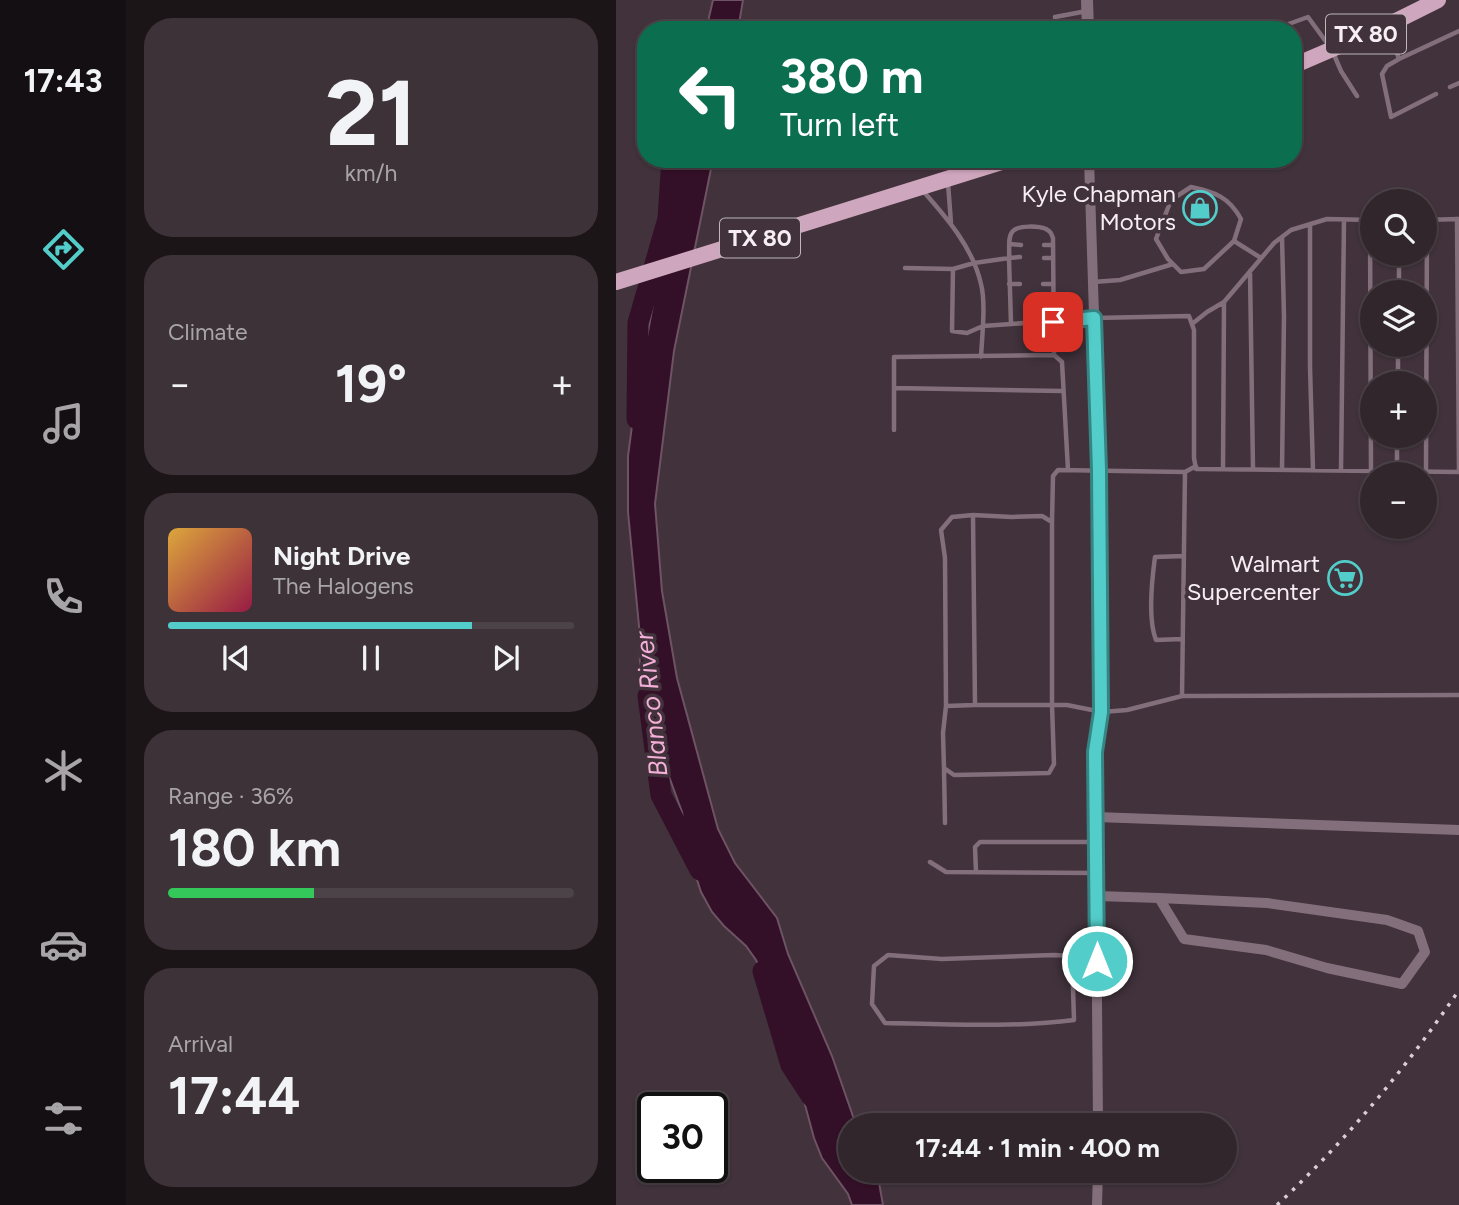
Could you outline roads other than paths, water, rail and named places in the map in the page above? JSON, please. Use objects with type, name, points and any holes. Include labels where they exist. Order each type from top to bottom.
[{"type":"main road","name":"TX 80","points":[[1302,62],[1388,25],[1411,10],[1438,0]]},
{"type":"main road","name":"TX 80","points":[[616,282],[980,168]]},
{"type":"street","points":[[1089,168],[1099,470],[1101,712],[1095,752],[1098,1113]]},
{"type":"street","points":[[1097,817],[1459,830]]},
{"type":"street","points":[[1097,896],[1158,898],[1267,903],[1387,920],[1418,931],[1425,952],[1402,984],[1327,968],[1266,950],[1184,939],[1158,898]]},
{"type":"street","points":[[1097,1205],[1098,1183]]},
{"type":"lane","points":[[1056,21],[1055,17],[1087,6]]},
{"type":"lane","points":[[1297,21],[1308,17],[1332,50],[1341,71],[1357,96]]},
{"type":"lane","points":[[1388,25],[1399,59]]},
{"type":"lane","points":[[1436,94],[1391,117],[1382,74],[1387,66],[1399,59],[1459,31]]},
{"type":"lane","points":[[1450,87],[1459,83]]},
{"type":"lane","points":[[948,179],[951,224]]},
{"type":"lane","points":[[1191,187],[1214,192],[1234,207],[1241,219],[1234,241],[1204,269],[1181,272],[1168,259],[1156,239],[1171,200],[1191,187]]},
{"type":"lane","points":[[920,188],[951,224],[974,263],[982,286],[981,356]]},
{"type":"lane","points":[[1192,324],[1224,302],[1261,258],[1291,230],[1327,219],[1360,220]]},
{"type":"lane","points":[[1437,220],[1458,219],[1459,472],[1437,471]]},
{"type":"lane","points":[[1340,470],[1344,220]]},
{"type":"lane","points":[[1310,224],[1312,470]]},
{"type":"lane","points":[[1011,324],[1010,234],[1019,227],[1044,228],[1053,237],[1054,355]]},
{"type":"lane","points":[[1282,470],[1283,237]]},
{"type":"lane","points":[[1234,241],[1261,258]]},
{"type":"lane","points":[[1010,244],[1021,245]]},
{"type":"lane","points":[[1044,245],[1053,244]]},
{"type":"lane","points":[[905,268],[953,270],[974,263],[1020,257]]},
{"type":"lane","points":[[1044,258],[1053,258]]},
{"type":"lane","points":[[1093,282],[1120,280],[1173,264]]},
{"type":"lane","points":[[1371,266],[1371,462]]},
{"type":"lane","points":[[1426,266],[1426,462]]},
{"type":"lane","points":[[953,270],[952,331],[967,333],[983,327],[1094,318],[1189,316],[1194,330],[1196,469],[1360,470]]},
{"type":"lane","points":[[1250,270],[1253,469]]},
{"type":"lane","points":[[1009,284],[1020,284]]},
{"type":"lane","points":[[1043,284],[1053,284]]},
{"type":"lane","points":[[1010,300],[1020,300]]},
{"type":"lane","points":[[1043,301],[1052,301]]},
{"type":"lane","points":[[1223,469],[1224,302]]},
{"type":"lane","points":[[894,430],[894,357],[1054,355],[1062,362],[1068,470]]},
{"type":"lane","points":[[894,388],[1063,391]]},
{"type":"lane","points":[[944,768],[954,775],[1036,775],[1049,774],[1052,768],[1052,495],[1053,476],[1058,470],[1185,472],[1196,466]]},
{"type":"lane","points":[[1182,696],[1185,472]]},
{"type":"lane","points":[[945,823],[945,558],[940,530],[952,517],[974,515],[1042,516],[1052,522]]},
{"type":"lane","points":[[974,515],[975,705]]},
{"type":"lane","points":[[1182,639],[1156,640],[1153,631],[1152,579],[1156,557],[1184,556]]},
{"type":"lane","points":[[946,706],[1067,705],[1101,712],[1127,710],[1182,696],[1459,695]]},
{"type":"lane","points":[[976,872],[975,847],[980,842],[1097,842]]},
{"type":"lane","points":[[930,862],[946,872],[1097,873]]},
{"type":"lane","points":[[1072,956],[1074,1020],[1047,1024],[885,1023],[872,1004],[874,966],[888,955],[942,959],[1072,956],[1097,961]]},
{"type":"water","points":[[713,0],[743,0],[740,21],[708,21]]},
{"type":"water","points":[[676,168],[711,168],[674,351],[655,504],[662,591],[677,678],[718,829],[735,863],[777,918],[788,954],[832,1056],[852,1113],[838,1113],[838,1180],[822,1158],[814,1138],[792,1057],[763,974],[746,946],[712,912],[701,892],[690,858],[682,812],[649,714],[640,666],[639,626],[628,512],[628,456]]},
{"type":"water","points":[[840,1183],[879,1183],[883,1205],[852,1205]]},
{"type":"waterway","name":"Blanco River","points":[[637,419],[638,323],[668,219],[671,168]]},
{"type":"waterway","name":"Blanco River","points":[[648,696],[661,795],[700,870]]},
{"type":"waterway","name":"Blanco River","points":[[763,971],[791,1065],[812,1097]]},
{"type":"railway","points":[[1277,1205],[1374,1103],[1418,1048],[1459,990]]},
{"type":"place","name":"Kyle Chapman Motors","points":[[1200,208]]},
{"type":"place","name":"Walmart Supercenter","points":[[1345,578]]}]
